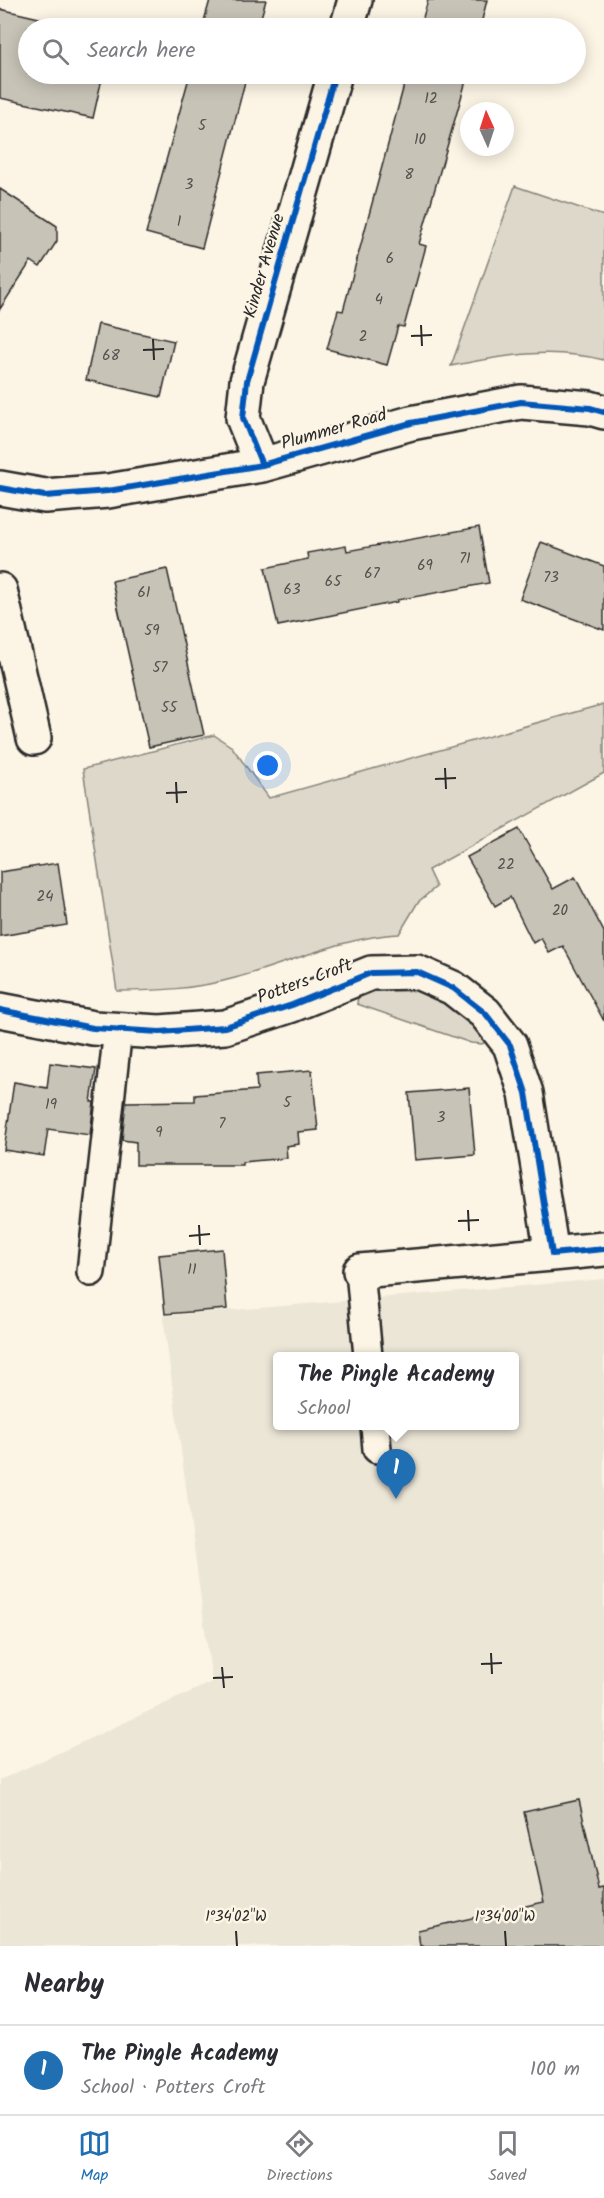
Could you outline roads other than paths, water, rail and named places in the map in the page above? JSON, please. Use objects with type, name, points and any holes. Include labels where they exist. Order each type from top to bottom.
[{"type":"street","points":[[350,18],[355,0]]},
{"type":"street","name":"Kinder Avenue","points":[[262,465],[243,418],[247,381],[332,84]]},
{"type":"street","name":"Plummer Road","points":[[0,488],[45,496],[108,491],[262,465],[411,423],[521,402],[590,408],[604,412]]},
{"type":"street","points":[[0,590],[34,738]]},
{"type":"street","name":"Potters Croft","points":[[0,1010],[93,1028],[160,1032],[225,1027],[292,1005],[371,974],[417,972],[453,988],[485,1013],[510,1045],[526,1093],[552,1254]]},
{"type":"street","points":[[360,1271],[604,1249]]},
{"type":"lane","points":[[91,1272],[118,1029]]},
{"type":"lane","points":[[360,1271],[368,1352]]},
{"type":"place","name":"The Pingle Academy","points":[[396,1499]]}]
